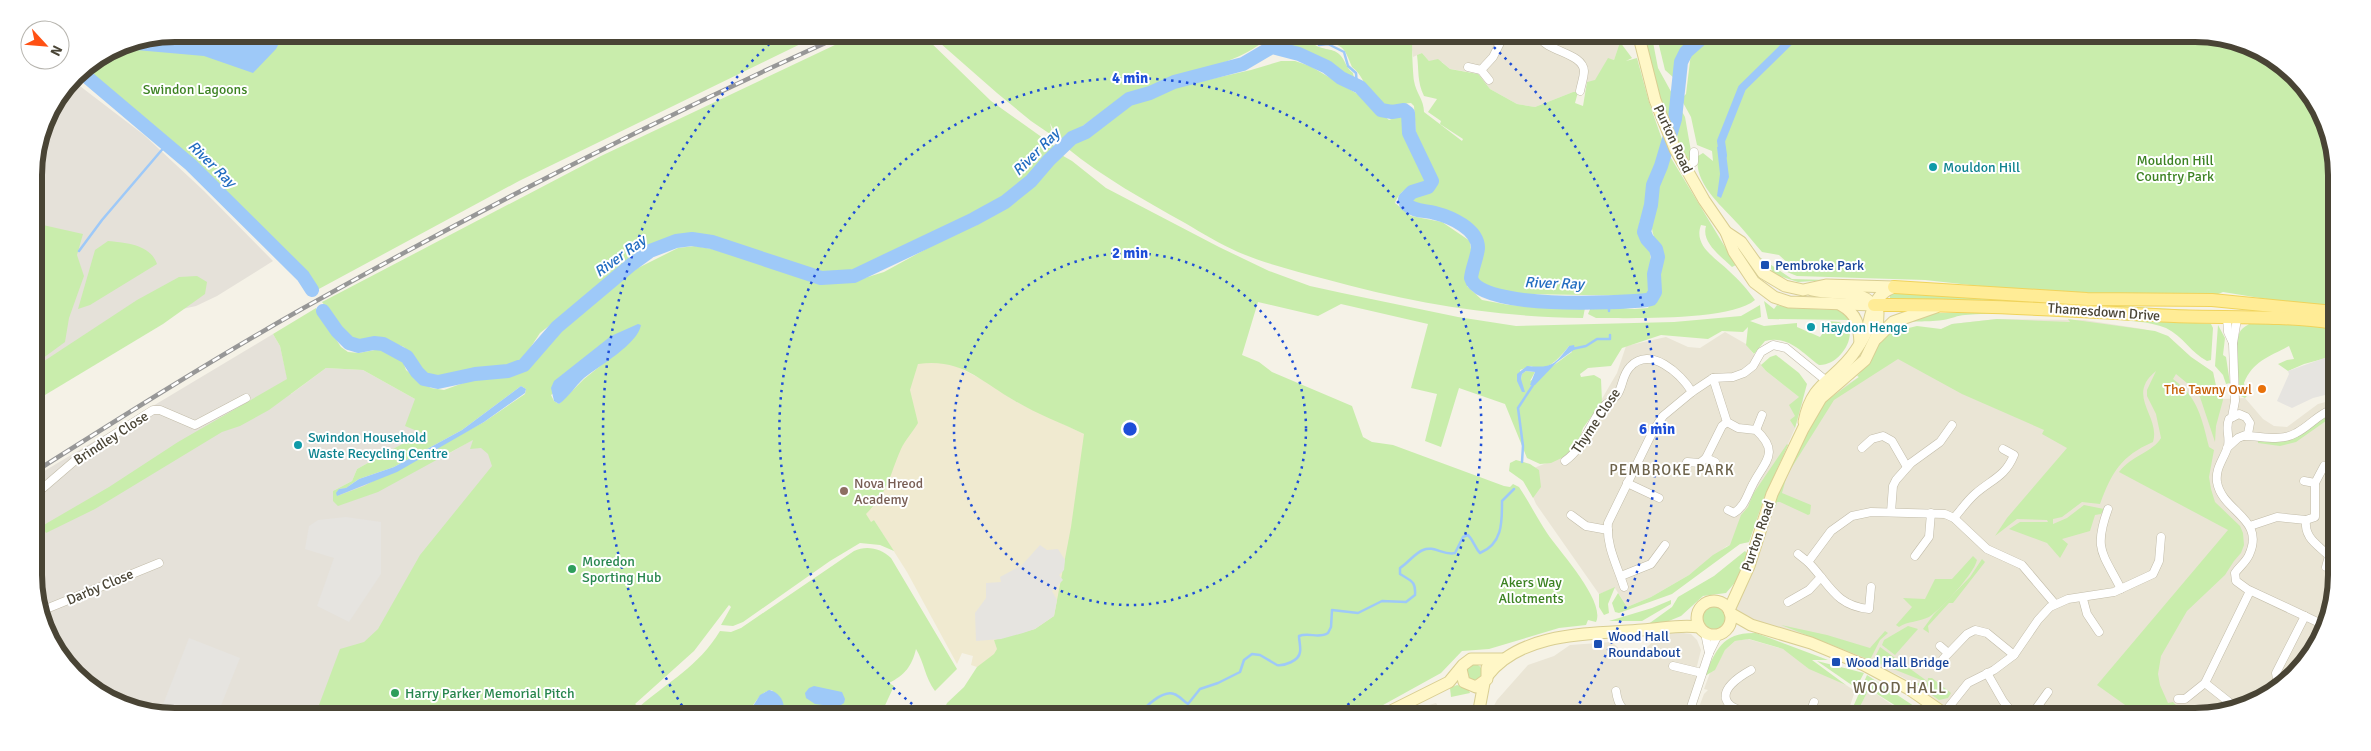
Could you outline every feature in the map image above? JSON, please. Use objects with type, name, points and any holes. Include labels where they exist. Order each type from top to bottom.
[{"type":"main road","name":"Purton Road","points":[[1640,42],[1655,100],[1675,149],[1754,282],[1765,291],[1790,302],[1874,305]]},
{"type":"main road","name":"Purton Road","points":[[1726,232],[1741,242],[1757,267],[1768,278],[1785,286],[1826,294],[1860,295],[1874,305],[1878,313],[1875,341],[1870,353],[1859,367],[1829,384],[1810,399],[1803,429],[1779,478],[1764,515],[1749,566],[1738,587],[1730,612]]},
{"type":"main road","name":"Purton Road","points":[[1812,290],[1826,285],[1894,287]]},
{"type":"main road","name":"Purton Road","points":[[1829,384],[1860,343],[1867,330],[1870,313],[1874,305],[1884,291],[1894,287]]},
{"type":"main road","name":"Thamesdown Drive","points":[[1894,287],[2073,298],[2165,300],[2184,306],[2328,322]]},
{"type":"main road","points":[[1840,304],[1856,317],[1859,325],[1860,343]]},
{"type":"main road","name":"Thamesdown Drive","points":[[1874,305],[2328,312]]},
{"type":"main road","name":"Purton Road","points":[[1875,341],[1892,322],[1943,305]]},
{"type":"main road","name":"Purton Road","points":[[1719,602],[1738,587]]},
{"type":"main road","points":[[1679,624],[1708,602],[1719,602],[1730,612],[1751,625],[1810,643],[1853,660],[1896,681],[1936,708]]},
{"type":"main road","points":[[1699,610],[1697,619],[1702,630]]},
{"type":"main road","points":[[1722,632],[1730,622],[1730,612]]},
{"type":"main road","points":[[1396,708],[1449,682],[1467,661],[1502,659],[1537,644],[1564,637],[1599,632],[1643,630],[1679,624],[1702,630],[1722,632],[1751,625]]},
{"type":"main road","points":[[1449,682],[1476,686],[1486,679],[1502,659]]},
{"type":"main road","points":[[1479,708],[1486,679],[1486,666],[1480,660]]},
{"type":"main road","points":[[1461,669],[1462,678],[1467,684],[1477,708]]},
{"type":"street","points":[[1481,70],[1493,57],[1500,42]]},
{"type":"street","points":[[1543,42],[1579,61],[1582,65],[1587,74],[1580,91]]},
{"type":"street","points":[[1468,67],[1481,70],[1489,80]]},
{"type":"street","points":[[1685,168],[1694,162],[1694,152]]},
{"type":"street","points":[[2232,310],[2235,401],[2232,417],[2228,423],[2227,448],[2217,471],[2218,487],[2226,501],[2250,526],[2252,535],[2252,547],[2249,556],[2237,570],[2234,577],[2241,586],[2250,591],[2319,623]]},
{"type":"street","points":[[1624,587],[1610,548],[1608,530],[1610,518],[1663,416],[1712,378],[1733,377],[1744,373],[1752,366],[1761,352],[1773,345],[1786,348],[1829,384]]},
{"type":"street","name":"Thyme Close","points":[[1565,461],[1578,448],[1600,410],[1617,394],[1622,379],[1634,364],[1646,360],[1664,364],[1675,371],[1692,392]]},
{"type":"street","points":[[1712,378],[1727,422],[1738,428],[1756,430],[1768,446],[1769,458],[1740,509],[1734,513],[1728,510]]},
{"type":"street","name":"Brindley Close","points":[[43,488],[80,457],[153,410],[160,410],[195,425],[246,398]]},
{"type":"street","points":[[2235,401],[2242,415],[2268,436]]},
{"type":"street","points":[[2229,433],[2242,437],[2268,436],[2275,438],[2292,436],[2328,411]]},
{"type":"street","points":[[2232,417],[2242,415]]},
{"type":"street","points":[[1756,430],[1762,416]]},
{"type":"street","points":[[1684,468],[1687,462],[1700,463],[1706,458],[1722,426],[1727,422]]},
{"type":"street","points":[[2227,448],[2250,430],[2250,423]]},
{"type":"street","points":[[1891,512],[1893,486],[1907,466],[1936,446],[1952,425]]},
{"type":"street","points":[[1862,448],[1872,439],[1883,436],[1892,441],[1907,466]]},
{"type":"street","points":[[1954,518],[1970,498],[2000,477],[2008,467],[2014,455],[2003,449]]},
{"type":"street","points":[[1706,458],[1714,462]]},
{"type":"street","points":[[2250,526],[2277,517],[2306,520],[2315,516],[2315,483],[2324,466]]},
{"type":"street","points":[[2304,481],[2315,483]]},
{"type":"street","points":[[1627,484],[1659,498]]},
{"type":"street","points":[[2108,508],[2099,522],[2101,552],[2121,589]]},
{"type":"street","points":[[1808,562],[1832,532],[1852,516],[1871,512],[1946,514],[1954,518],[1987,549],[2022,565],[2055,604]]},
{"type":"street","points":[[1915,556],[1929,537],[1931,513]]},
{"type":"street","points":[[1570,515],[1586,526],[1608,530]]},
{"type":"street","points":[[2306,520],[2305,528],[2310,538],[2328,555]]},
{"type":"street","points":[[1951,708],[1968,683],[2014,655],[2038,620],[2055,604],[2068,599],[2106,595],[2155,572],[2159,561],[2161,537]]},
{"type":"street","points":[[1621,576],[1651,564],[1665,546]]},
{"type":"street","points":[[1798,554],[1808,562],[1837,597],[1861,608],[1869,609],[1871,587]]},
{"type":"street","points":[[2326,567],[2328,560]]},
{"type":"street","name":"Darby Close","points":[[47,608],[159,563]]},
{"type":"street","points":[[1788,602],[1809,590],[1821,577]]},
{"type":"street","points":[[2178,700],[2184,699],[2204,683],[2250,591]]},
{"type":"street","points":[[2083,598],[2087,614],[2099,632]]},
{"type":"street","points":[[2278,679],[2276,673],[2305,616]]},
{"type":"street","points":[[1702,630],[1709,653]]},
{"type":"street","points":[[1940,646],[1946,656],[1967,634],[1975,630],[1986,633],[2014,655]]},
{"type":"street","points":[[1691,708],[1709,653],[1722,632]]},
{"type":"street","points":[[1673,666],[1702,673]]},
{"type":"street","points":[[1735,708],[1727,699],[1731,683],[1751,670]]},
{"type":"street","points":[[1987,673],[2009,708]]},
{"type":"street","points":[[2204,683],[2231,704]]},
{"type":"street","points":[[1616,691],[1622,708]]},
{"type":"street","points":[[2036,708],[2048,692]]},
{"type":"street","points":[[1812,708],[1814,702]]},
{"type":"shaded area","points":[[1411,42],[1620,42],[1614,60],[1608,59],[1595,81],[1587,82],[1584,94],[1573,92],[1535,107],[1517,104],[1490,89],[1476,73],[1450,69],[1442,62],[1429,61],[1422,53],[1413,57]]},
{"type":"shaded area","points":[[79,85],[144,135],[204,191],[273,261],[217,296],[196,306],[178,310],[43,395],[44,158],[47,141],[56,117]]},
{"type":"shaded area","points":[[1997,319],[2084,320],[2143,329],[2168,336],[2191,357],[2213,372],[2216,386],[2221,389],[2223,399],[2245,398],[2263,419],[2274,426],[2287,427],[2318,404],[2328,401],[2327,593],[2324,610],[2311,642],[2283,675],[2262,691],[2246,698],[2230,704],[2204,708],[1946,708],[1913,683],[1898,675],[1864,660],[1743,617],[1737,611],[1736,607],[1786,469],[1837,391],[1908,345],[1952,324]]},
{"type":"shaded area","points":[[1725,332],[1746,344],[1766,371],[1803,400],[1795,428],[1764,498],[1749,542],[1727,546],[1689,575],[1651,597],[1627,607],[1615,588],[1599,594],[1536,504],[1527,483],[1534,468],[1569,454],[1578,444],[1586,426],[1617,373],[1626,346],[1666,337],[1688,347],[1700,348]]},
{"type":"shaded area","points":[[273,334],[280,346],[291,394],[326,368],[363,370],[415,399],[423,433],[357,469],[352,481],[333,491],[448,454],[479,436],[499,463],[343,708],[158,707],[141,704],[125,698],[109,691],[95,681],[76,663],[65,649],[56,634],[45,601],[43,575],[43,472]]},
{"type":"shaded area","points":[[2328,357],[2328,394],[2313,398],[2292,408],[2277,401],[2289,374],[2288,371]]},
{"type":"shaded area","points":[[935,361],[950,363],[987,382],[1015,401],[1084,434],[1090,439],[1051,654],[977,667],[971,665],[973,656],[962,653],[957,664],[907,572],[874,520],[808,567],[742,619],[727,602],[914,374],[918,363]]},
{"type":"shaded area","points":[[346,517],[381,522],[381,574],[349,622],[317,606],[334,558],[305,549],[309,526],[318,520]]},
{"type":"shaded area","points":[[1040,545],[1047,550],[1058,549],[1065,560],[1064,570],[1059,575],[1063,580],[1052,591],[1057,600],[1054,616],[1035,629],[1023,633],[1001,639],[976,641],[975,613],[986,598],[986,583],[1001,582],[1000,577],[1022,565]]},
{"type":"shaded area","points":[[1676,632],[1691,634],[1697,640],[1701,650],[1689,708],[1493,708],[1497,700],[1528,665],[1554,656],[1570,645],[1612,642],[1626,655],[1625,659],[1646,659],[1646,648],[1660,635]]},
{"type":"shaded area","points":[[189,638],[240,658],[220,708],[162,707]]},
{"type":"shaded area","points":[[1748,639],[1783,649],[1846,685],[1855,691],[1849,708],[1699,708],[1704,694],[1708,690],[1704,689],[1710,673],[1714,670],[1725,650],[1735,641]]},
{"type":"shaded area","points":[[1869,689],[1897,708],[1859,708]]},
{"type":"shaded area","points":[[1436,703],[1439,708],[1423,708]]},
{"type":"green space","name":"Swindon Lagoons","points":[[176,42],[805,42],[519,181],[317,290],[219,184],[91,74],[109,60],[141,47]]},
{"type":"green space","points":[[841,42],[930,42],[991,101],[1057,148],[1041,167],[1016,189],[950,228],[862,268],[832,273],[691,236],[660,241],[639,254],[540,333],[521,362],[508,368],[480,368],[443,379],[432,378],[422,372],[404,347],[390,342],[358,341],[347,334],[322,302],[601,156]]},
{"type":"green space","points":[[939,42],[1262,42],[1226,62],[1170,79],[1133,95],[1098,115],[1066,139],[1057,137],[1050,123],[1053,136],[1031,121]]},
{"type":"green space","points":[[1268,42],[1314,42],[1314,44],[1321,48],[1338,53],[1353,73],[1354,78],[1351,80],[1327,63],[1310,54]]},
{"type":"green space","points":[[1324,42],[1412,42],[1414,81],[1423,104],[1424,112],[1462,141],[1463,139],[1440,124],[1441,121],[1428,112],[1437,99],[1424,96],[1419,81],[1417,55],[1422,53],[1429,61],[1438,59],[1450,69],[1478,74],[1490,89],[1517,104],[1535,107],[1573,92],[1578,92],[1575,103],[1583,106],[1587,82],[1595,80],[1608,58],[1614,60],[1620,42],[1632,58],[1626,61],[1637,58],[1649,102],[1665,148],[1736,265],[1732,267],[1713,249],[1706,238],[1706,226],[1701,225],[1699,232],[1703,245],[1755,300],[1742,307],[1725,312],[1680,317],[1596,318],[1588,314],[1594,300],[1603,300],[1616,306],[1632,309],[1648,308],[1651,303],[1663,256],[1653,232],[1651,221],[1652,192],[1648,190],[1639,227],[1648,244],[1650,254],[1651,279],[1647,296],[1518,294],[1480,287],[1477,279],[1482,253],[1481,242],[1476,233],[1457,219],[1433,209],[1412,204],[1413,196],[1432,191],[1435,175],[1416,133],[1414,106],[1411,103],[1389,106],[1381,104],[1371,94],[1352,67],[1344,50],[1338,45]]},
{"type":"green space","points":[[1645,42],[1653,42],[1658,68],[1685,117],[1692,157],[1689,163],[1677,143],[1678,139],[1675,129],[1665,118]]},
{"type":"green space","points":[[1658,42],[1696,42],[1674,78],[1665,70]]},
{"type":"green space","name":"Mouldon Hill Country Park","points":[[1703,42],[2195,42],[2230,47],[2246,53],[2262,60],[2276,70],[2295,88],[2315,117],[2321,133],[2326,150],[2328,176],[2328,309],[2223,292],[2211,297],[2053,294],[1925,280],[1797,276],[1787,272],[1790,265],[1779,255],[1762,252],[1710,194],[1700,176],[1698,156],[1703,153],[1713,161],[1712,151],[1697,145],[1691,117],[1681,99],[1686,94],[1691,53]]},
{"type":"green space","points":[[1281,61],[1295,61],[1310,66],[1361,96],[1389,120],[1402,115],[1407,140],[1427,180],[1425,184],[1403,191],[1395,203],[1411,216],[1442,222],[1470,241],[1471,250],[1467,286],[1482,300],[1509,305],[1585,308],[1583,318],[1485,312],[1421,302],[1357,288],[1259,260],[1238,252],[1139,197],[1095,169],[1067,148],[1073,142],[1103,126],[1126,107],[1176,87],[1251,70]]},
{"type":"green space","name":"Akers Way Allotments","points":[[1058,153],[1072,161],[1106,188],[1219,247],[1269,271],[1310,286],[1458,317],[1516,326],[1674,322],[1741,316],[1760,305],[1761,317],[1750,321],[1764,326],[1797,323],[1797,327],[1820,337],[1828,326],[1828,321],[1839,322],[1849,327],[1850,334],[1846,347],[1837,358],[1832,362],[1819,365],[1795,346],[1781,341],[1765,341],[1754,354],[1746,345],[1748,327],[1743,332],[1722,331],[1708,339],[1661,335],[1622,348],[1611,366],[1588,368],[1580,374],[1581,377],[1594,375],[1601,379],[1602,402],[1583,428],[1578,444],[1570,454],[1551,463],[1540,464],[1527,458],[1505,404],[1459,388],[1441,447],[1425,441],[1437,394],[1411,388],[1428,324],[1341,304],[1318,316],[1258,302],[1242,355],[1259,362],[1272,372],[1352,406],[1363,437],[1372,442],[1393,445],[1504,486],[1510,487],[1513,484],[1519,487],[1547,533],[1588,589],[1594,602],[1597,613],[1596,622],[1588,620],[1586,625],[1559,628],[1489,649],[1462,651],[1441,673],[1378,708],[945,708],[947,703],[964,687],[977,667],[994,654],[997,649],[994,640],[1035,629],[1054,616],[1071,527],[1084,434],[1023,406],[981,379],[947,364],[918,364],[910,390],[918,423],[901,449],[880,498],[866,514],[871,522],[874,520],[894,551],[880,545],[860,543],[830,561],[743,622],[733,626],[721,625],[731,607],[729,605],[694,651],[635,704],[639,707],[693,664],[720,631],[731,632],[741,628],[854,551],[863,548],[873,548],[891,558],[957,669],[935,691],[916,649],[907,669],[889,683],[894,686],[884,708],[782,708],[772,690],[760,696],[752,708],[318,708],[340,649],[364,642],[378,629],[420,555],[492,466],[488,454],[481,448],[470,449],[473,440],[378,492],[338,506],[333,501],[333,491],[352,481],[357,469],[422,433],[405,426],[415,399],[363,370],[326,368],[269,410],[240,426],[222,432],[95,509],[46,533],[43,528],[43,525],[109,487],[178,442],[287,379],[280,346],[273,334],[316,308],[341,347],[348,352],[359,353],[380,349],[395,354],[402,359],[406,370],[418,380],[431,388],[444,390],[480,377],[509,375],[525,364],[548,337],[636,269],[678,248],[695,246],[723,251],[791,274],[835,282],[855,281],[884,272],[1012,202]],"holes":[[[629,343],[584,379],[559,404],[554,401],[551,395]],[[1569,346],[1572,352],[1530,381],[1535,372],[1526,371],[1522,374],[1521,379],[1520,370],[1531,366],[1537,368],[1548,366]],[[521,386],[526,389],[525,394],[484,422],[364,486],[337,496],[339,489],[346,488],[359,479],[394,467],[462,430]]]},
{"type":"green space","points":[[43,225],[83,234],[77,255],[84,276],[69,318],[65,342],[43,358]]},
{"type":"green space","points":[[108,241],[143,248],[154,257],[157,264],[90,305],[78,309],[95,250]]},
{"type":"green space","points":[[1758,256],[1792,279],[1830,280],[1798,282],[1770,273],[1772,270]]},
{"type":"green space","points":[[197,276],[207,282],[205,294],[163,324],[43,396],[43,362],[137,300],[179,277]]},
{"type":"green space","points":[[1890,293],[2208,311],[1890,301]]},
{"type":"green space","points":[[1764,301],[1774,309],[1777,305],[1790,308],[1838,310],[1851,320],[1768,319]]},
{"type":"green space","points":[[1931,313],[2001,313],[1962,315],[1943,320],[1914,322],[1895,326],[1893,324],[1910,317]]},
{"type":"green space","points":[[2019,313],[2051,313],[2211,324],[2213,328],[2211,360],[2207,361],[2201,358],[2172,331],[2153,324]]},
{"type":"green space","points":[[1997,319],[2070,322],[2068,319],[2155,331],[2168,336],[2191,357],[2213,372],[2216,386],[2221,389],[2223,400],[2216,426],[2215,442],[2200,397],[2193,388],[2176,374],[2173,379],[2188,393],[2198,409],[2209,447],[2214,450],[2209,477],[2215,502],[2240,526],[2244,545],[2241,553],[2225,575],[2187,611],[2161,656],[2158,674],[2160,685],[2168,703],[2173,702],[2179,708],[2129,708],[2097,685],[2228,530],[2119,472],[2130,461],[2153,447],[2161,438],[2156,414],[2147,396],[2147,390],[2156,371],[2147,380],[2144,389],[2144,398],[2154,433],[2153,442],[2133,453],[2119,466],[2100,504],[2082,502],[2062,517],[2053,519],[2053,524],[2067,518],[2084,505],[2104,509],[2101,514],[2095,515],[2090,531],[2062,539],[2068,544],[2060,558],[2047,543],[2009,529],[2020,522],[2048,522],[2047,520],[2017,519],[1995,536],[2007,518],[2067,448],[2042,434],[2044,430],[1962,394],[1898,359],[1834,400],[1787,475],[1782,493],[1811,505],[1810,514],[1808,515],[1780,502],[1773,506],[1786,469],[1822,404],[1859,377],[1857,376],[1872,359],[1881,338],[1890,330],[1892,332],[1917,326],[1941,329],[1952,324]]},
{"type":"green space","points":[[2251,323],[2328,327],[2328,358],[2304,364],[2288,371],[2278,364],[2294,359],[2289,346],[2262,360],[2252,369],[2244,383],[2247,396],[2245,398],[2241,396],[2237,365],[2238,340],[2240,332]]},
{"type":"green space","points":[[2218,325],[2225,338],[2223,355],[2226,357],[2230,383],[2226,384],[2223,375],[2215,366]]},
{"type":"green space","points":[[1776,355],[1799,373],[1807,384],[1795,428],[1790,420],[1795,416],[1789,405],[1799,397],[1761,365],[1770,357]]},
{"type":"green space","points":[[2328,415],[2328,420],[2296,442],[2280,446],[2258,443],[2258,440],[2283,441],[2292,438]]},
{"type":"green space","points":[[1787,444],[1764,498],[1749,542],[1740,544],[1672,594],[1619,613],[1615,612],[1612,603],[1618,593],[1627,607],[1651,597],[1689,575],[1713,555],[1730,545],[1741,515],[1748,507],[1753,494]]},
{"type":"green space","points":[[1516,460],[1530,464],[1539,470],[1541,487],[1533,498],[1523,481],[1509,471],[1510,463]]},
{"type":"green space","points":[[1745,551],[1748,554],[1738,579],[1726,593],[1703,596],[1681,616],[1664,623],[1647,625],[1672,607],[1678,597],[1714,576]]},
{"type":"green space","points":[[1973,556],[1977,560],[1970,574],[1949,599],[1934,613],[1925,619],[1899,627],[1896,625],[1912,607],[1903,598],[1925,599],[1935,579],[1952,579]]},
{"type":"green space","points":[[1982,559],[1985,562],[1953,603],[1949,603],[1928,626],[1929,633],[1923,629],[1934,614],[1970,577]]},
{"type":"green space","points":[[1615,587],[1608,604],[1609,613],[1604,615],[1599,607],[1599,594]]},
{"type":"green space","points":[[1671,600],[1671,604],[1642,621],[1609,621],[1652,608]]},
{"type":"green space","points":[[1714,607],[1722,610],[1725,618],[1722,626],[1714,629],[1706,626],[1703,618],[1706,610]]},
{"type":"green space","points":[[1781,625],[1827,635],[1870,648],[1885,631],[1888,633],[1880,640],[1870,660]]},
{"type":"green space","points":[[1908,626],[1918,629],[1895,655],[1882,645],[1884,640]]},
{"type":"green space","points":[[1745,633],[1756,633],[1828,660],[1812,660],[1846,685],[1809,669],[1783,649],[1749,639],[1735,641],[1725,650],[1715,670],[1705,676],[1717,650],[1722,644],[1728,639]]},
{"type":"green space","points":[[1880,647],[1927,681],[1873,661]]},
{"type":"green space","points":[[1817,661],[1864,673],[1856,688]]},
{"type":"green space","points":[[1474,664],[1480,666],[1482,672],[1480,678],[1474,680],[1468,678],[1466,672],[1468,666]]},
{"type":"green space","points":[[1867,675],[1917,708],[1899,708],[1869,689],[1859,708],[1853,708]]},
{"type":"green space","points":[[1928,678],[1932,678],[1951,693],[1948,698],[1939,700],[1913,682],[1927,685]]},
{"type":"green space","points":[[1457,685],[1468,688],[1470,693],[1451,697],[1450,688]]},
{"type":"water","points":[[176,42],[280,42],[276,49],[253,73],[204,56],[136,50],[150,45]]},
{"type":"water","points":[[1725,145],[1729,177],[1721,198],[1717,196],[1720,174],[1717,147]]},
{"type":"water","points":[[638,324],[641,325],[638,332],[626,347],[584,378],[559,404],[554,401],[551,388],[554,381],[611,336]]},
{"type":"water","points":[[1574,345],[1575,349],[1557,362],[1535,385],[1530,385],[1535,372],[1526,371],[1522,374],[1521,379],[1525,392],[1522,392],[1517,381],[1517,374],[1527,366],[1542,367],[1555,362],[1569,346]]},
{"type":"water","points":[[521,386],[526,389],[525,393],[484,422],[397,472],[337,496],[336,493],[339,489],[346,488],[359,479],[394,467],[462,430]]},
{"type":"water","points":[[814,686],[842,692],[845,699],[844,703],[838,707],[815,704],[806,698],[805,693]]},
{"type":"water","points":[[769,690],[773,691],[782,699],[784,708],[752,708],[760,695]]},
{"type":"waterway","points":[[1318,42],[1319,45],[1328,44],[1344,52],[1348,66],[1356,73],[1357,86]]},
{"type":"waterway","name":"River Ray","points":[[323,311],[337,331],[349,343],[359,346],[374,343],[383,344],[407,357],[424,379],[438,382],[475,374],[508,371],[524,365],[557,327],[632,264],[650,251],[676,241],[692,239],[712,242],[821,278],[854,276],[974,219],[1005,202],[1031,181],[1072,138],[1086,132],[1129,99],[1150,93],[1174,82],[1243,64],[1272,47],[1299,54],[1327,67],[1341,78],[1360,87],[1381,110],[1392,112],[1404,110],[1408,113],[1409,133],[1432,181],[1428,187],[1412,192],[1405,199],[1406,204],[1416,210],[1448,217],[1474,235],[1478,248],[1471,278],[1480,288],[1498,295],[1523,300],[1581,303],[1647,300],[1651,299],[1655,292],[1654,274],[1658,257],[1656,249],[1647,239],[1644,232],[1651,205],[1653,185],[1661,166],[1675,119],[1681,62],[1686,52],[1697,42]]},
{"type":"waterway","points":[[1723,155],[1721,141],[1742,88],[1789,42]]},
{"type":"waterway","name":"River Ray","points":[[87,77],[191,165],[303,276],[312,290]]},
{"type":"waterway","points":[[79,251],[102,220],[166,145]]},
{"type":"waterway","points":[[1609,303],[1609,311]]},
{"type":"waterway","points":[[1572,349],[1586,346],[1597,339],[1610,339],[1610,335]]},
{"type":"waterway","points":[[1522,462],[1523,446],[1518,408],[1535,382]]},
{"type":"waterway","points":[[1145,708],[1150,703],[1170,693],[1188,704],[1200,689],[1218,683],[1240,672],[1244,660],[1252,654],[1260,655],[1277,665],[1291,662],[1297,658],[1300,652],[1299,636],[1325,635],[1328,633],[1331,627],[1332,610],[1358,613],[1382,601],[1406,602],[1415,595],[1415,587],[1412,582],[1400,574],[1400,568],[1423,550],[1431,549],[1451,554],[1455,553],[1463,537],[1468,535],[1480,553],[1488,549],[1500,531],[1502,501],[1514,489]]},
{"type":"railway","points":[[43,467],[233,349],[434,237],[637,132],[828,42]]},
{"type":"place","name":"Mouldon Hill","points":[[1933,167]]},
{"type":"place","name":"Pembroke Park","points":[[1765,265]]},
{"type":"place","name":"Haydon Henge","points":[[1811,327]]},
{"type":"place","name":"The Tawny Owl","points":[[2262,389]]},
{"type":"place","name":"Swindon Household Waste Recycling Centre","points":[[298,445]]},
{"type":"place","name":"Nova Hreod Academy","points":[[844,491]]},
{"type":"place","name":"Moredon Sporting Hub","points":[[572,569]]},
{"type":"place","name":"Wood Hall Roundabout","points":[[1598,644]]},
{"type":"place","name":"Wood Hall Bridge","points":[[1836,662]]},
{"type":"place","name":"Harry Parker Memorial Pitch","points":[[395,693]]},
{"type":"district","name":"PEMBROKE PARK","points":[[1672,470]]},
{"type":"district","name":"WOOD HALL","points":[[1900,688]]}]
